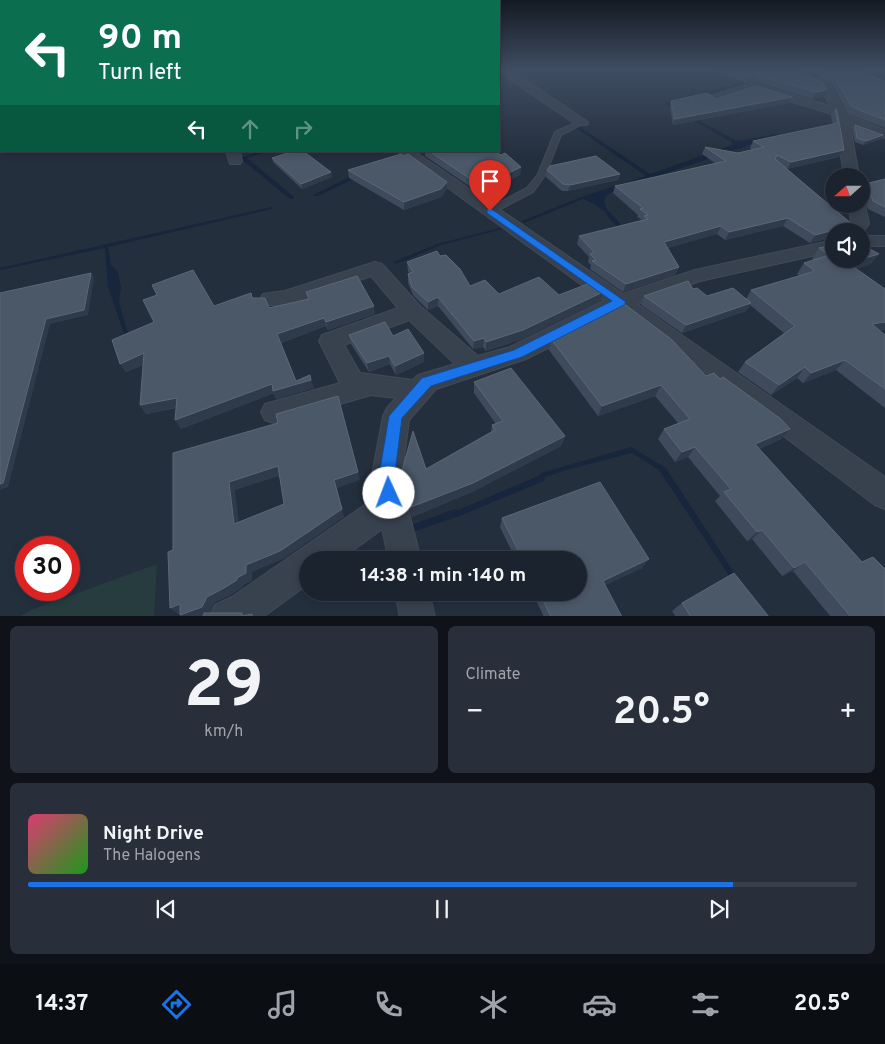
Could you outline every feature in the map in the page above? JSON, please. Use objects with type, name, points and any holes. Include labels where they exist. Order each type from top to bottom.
[{"type":"street","points":[[545,98],[582,122]]},
{"type":"street","points":[[713,99],[717,98]]},
{"type":"street","points":[[789,98],[841,115],[859,125],[885,134]]},
{"type":"street","points":[[831,98],[841,115],[851,168]]},
{"type":"street","points":[[405,152],[620,302],[885,495]]},
{"type":"street","points":[[870,241],[885,241]]},
{"type":"street","points":[[403,551],[386,481],[396,416],[427,382],[518,353],[620,302],[695,276],[825,247]]},
{"type":"street","points":[[270,299],[286,298],[375,268],[412,311],[474,367]]},
{"type":"street","points":[[412,311],[330,341],[352,382],[418,391]]},
{"type":"street","points":[[274,412],[371,385]]},
{"type":"street","points":[[326,551],[392,504]]},
{"type":"street","points":[[227,616],[244,609],[299,570]]},
{"type":"street","points":[[414,601],[418,616]]},
{"type":"lane","points":[[490,211],[530,190],[542,174],[558,134],[582,122]]},
{"type":"green space","points":[[157,564],[154,616],[20,616],[56,601],[80,601],[80,592]]},
{"type":"water","points":[[686,98],[701,98],[672,106],[735,140],[741,141],[775,134],[779,135],[616,190],[607,195],[604,201],[608,213],[583,199],[524,223],[522,221],[581,197],[646,176],[576,128],[580,127],[650,174],[732,145],[732,142],[663,104]]},
{"type":"water","points":[[272,207],[272,209],[108,247],[111,265],[118,272],[121,287],[119,303],[128,333],[124,334],[108,287],[105,248],[0,270],[0,268]]},
{"type":"water","points":[[500,228],[503,229],[441,245],[396,264],[393,262],[437,244]]},
{"type":"water","points":[[631,447],[666,468],[754,603],[753,612],[659,470],[632,453],[545,477],[544,481],[462,515],[410,533],[408,526],[455,509],[458,510],[538,476],[541,473]]},
{"type":"building","points":[[686,98],[788,98],[675,119],[671,101]]},
{"type":"building","points":[[846,98],[885,98],[885,120],[852,107]]},
{"type":"building","points":[[835,109],[837,110],[844,150],[791,162],[777,155],[775,159],[825,201],[825,213],[839,213],[851,223],[825,223],[825,232],[815,235],[788,218],[729,232],[721,226],[664,242],[679,267],[626,284],[592,261],[596,260],[590,254],[594,252],[579,236],[648,219],[644,216],[648,215],[640,209],[643,208],[615,186],[726,161],[705,147],[738,153],[764,147],[753,141],[838,123]]},
{"type":"building","points":[[855,125],[883,135],[866,141],[857,138]]},
{"type":"building","points":[[291,152],[304,152],[331,172],[301,184],[272,158]]},
{"type":"building","points":[[430,152],[495,152],[501,155],[505,153],[521,167],[481,186]]},
{"type":"building","points":[[401,154],[404,156],[408,154],[447,182],[441,189],[404,202],[348,170]]},
{"type":"building","points":[[596,156],[620,174],[570,185],[563,184],[547,170],[550,166]]},
{"type":"building","points":[[885,179],[885,207],[873,201],[870,194],[870,183]]},
{"type":"building","points":[[825,247],[825,252],[819,248]]},
{"type":"building","points":[[870,249],[879,254],[870,257]]},
{"type":"building","points":[[437,251],[440,256],[446,255],[460,269],[470,286],[485,280],[499,294],[539,277],[559,295],[590,283],[603,292],[523,330],[486,342],[484,338],[474,341],[438,297],[428,302],[412,287],[408,274],[413,272],[407,262]]},
{"type":"building","points":[[825,256],[825,268],[855,268],[885,289],[885,322],[872,324],[885,335],[885,389],[845,360],[811,373],[805,367],[779,385],[745,362],[795,326],[751,290],[814,270],[804,263]]},
{"type":"building","points":[[193,270],[214,306],[251,293],[252,298],[265,298],[269,308],[309,299],[306,292],[357,276],[374,306],[326,322],[324,318],[277,334],[296,381],[310,375],[311,380],[273,391],[272,384],[175,420],[177,398],[140,405],[144,353],[120,364],[112,340],[154,322],[143,300],[157,295],[152,285]]},
{"type":"building","points":[[91,273],[84,310],[46,319],[3,483],[0,484],[0,293]]},
{"type":"building","points":[[688,281],[693,289],[697,288],[707,296],[733,288],[751,303],[686,325],[644,296]]},
{"type":"building","points":[[623,303],[671,339],[706,376],[714,373],[720,379],[723,377],[781,419],[790,429],[755,444],[862,562],[873,557],[885,569],[885,616],[850,616],[805,562],[794,568],[762,530],[757,532],[724,492],[731,489],[695,447],[682,452],[664,429],[690,419],[661,385],[602,406],[551,339]]},
{"type":"building","points":[[385,322],[393,336],[408,329],[424,353],[395,366],[389,356],[367,363],[349,335]]},
{"type":"building","points":[[511,368],[565,436],[473,483],[411,507],[402,471],[413,431],[426,469],[495,430],[492,425],[503,421],[474,382]]},
{"type":"building","points":[[338,396],[358,472],[334,480],[342,509],[280,551],[246,565],[246,573],[207,597],[202,607],[180,615],[180,604],[170,608],[168,552],[173,550],[173,453],[278,423],[276,414]],"holes":[[[278,466],[284,504],[234,524],[229,482]]]},
{"type":"building","points":[[600,482],[649,559],[603,581],[621,616],[551,616],[543,601],[587,601],[587,551],[518,551],[502,518]]},
{"type":"building","points":[[734,573],[768,616],[690,616],[682,603]]},
{"type":"building","points":[[204,613],[242,613],[242,616],[203,616]]},
{"type":"waterway","points":[[263,152],[243,158],[292,198]]},
{"type":"waterway","points":[[316,195],[358,175]]},
{"type":"waterway","points":[[608,213],[626,234]]},
{"type":"route","points":[[389,493],[386,481],[396,416],[427,382],[518,353],[620,302],[490,211]]}]
